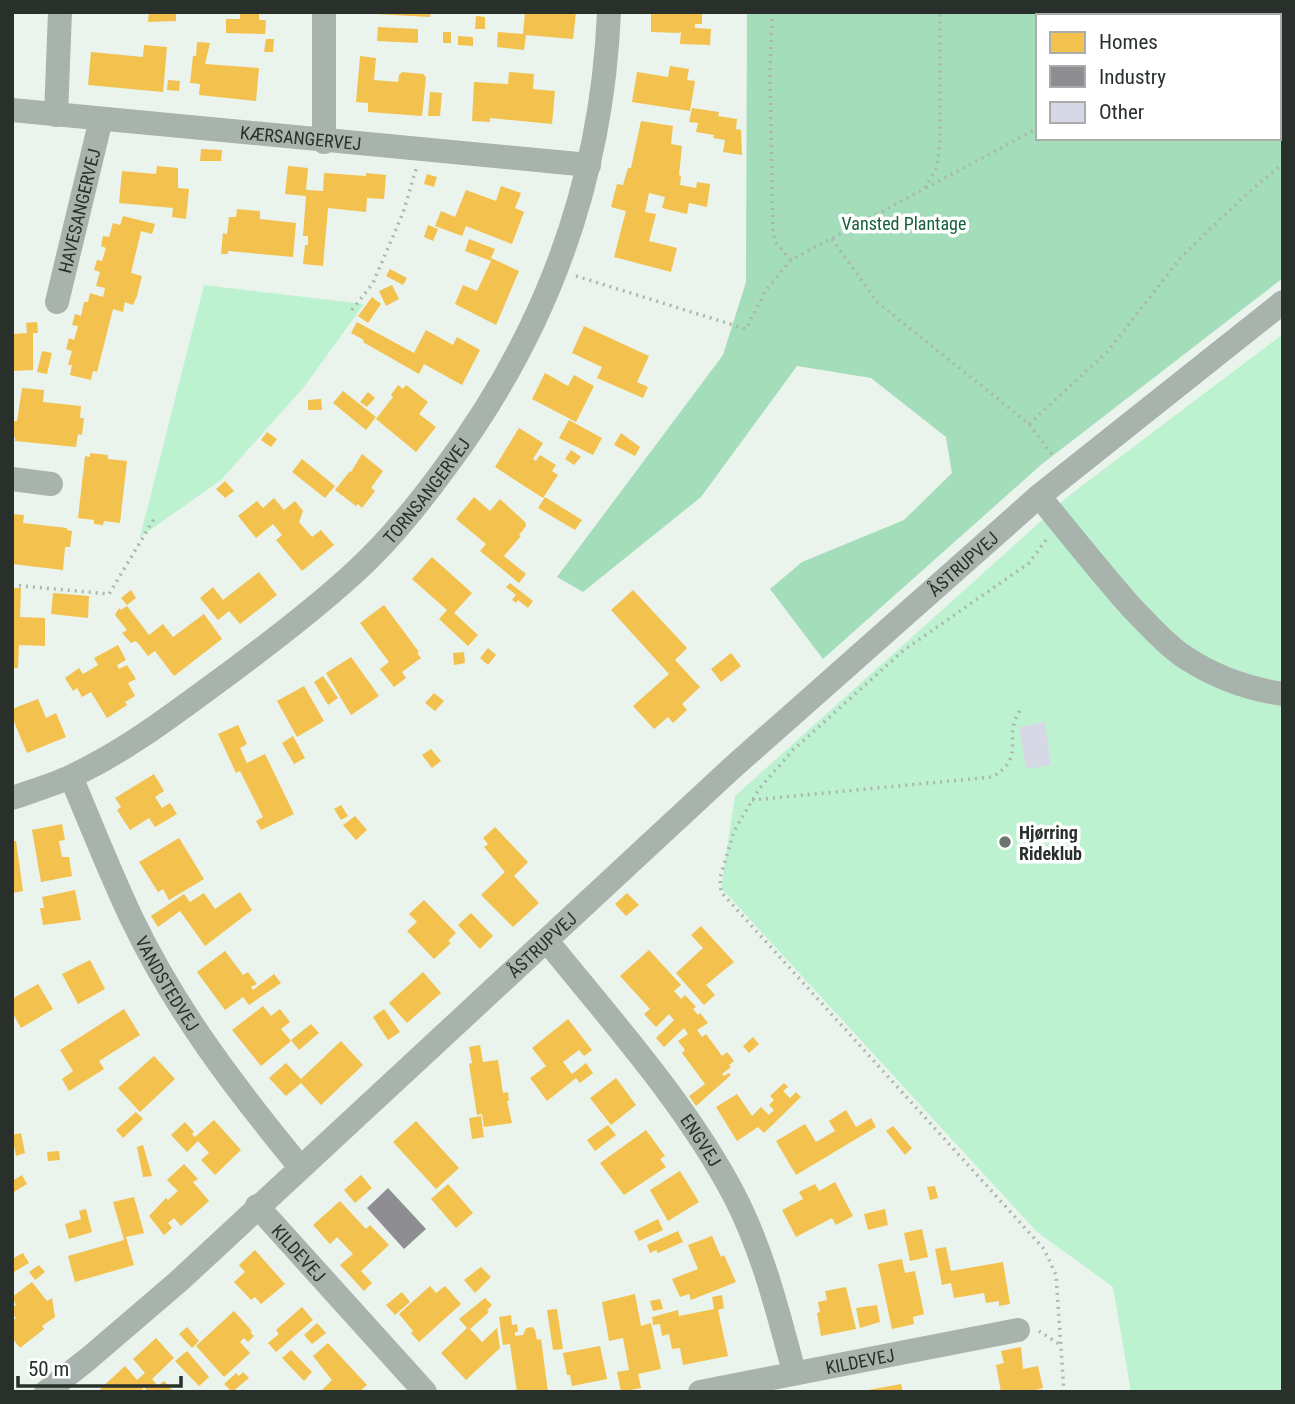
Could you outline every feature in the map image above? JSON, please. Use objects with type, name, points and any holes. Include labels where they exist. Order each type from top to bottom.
[{"type":"street","points":[[56,115],[60,12]]},
{"type":"street","points":[[324,12],[324,142]]},
{"type":"street","name":"TORNSANGERVEJ","points":[[12,798],[71,776],[144,736],[285,632],[357,570],[421,501],[477,425],[525,343],[558,270],[589,165],[607,66],[609,12]]},
{"type":"street","name":"KÆRSANGERVEJ","points":[[12,110],[324,142],[589,165]]},
{"type":"street","name":"HAVESANGERVEJ","points":[[57,302],[101,119]]},
{"type":"street","name":"ÅSTRUPVEJ","points":[[46,1392],[179,1280],[732,768],[1039,496],[1283,302]]},
{"type":"street","points":[[12,480],[51,484]]},
{"type":"street","points":[[1039,496],[1106,579],[1148,625],[1183,656],[1254,690],[1283,694]]},
{"type":"street","name":"VANDSTEDVEJ","points":[[71,776],[132,919],[164,979],[238,1092],[299,1167]]},
{"type":"street","name":"ENGVEJ","points":[[547,941],[690,1120],[735,1196],[765,1264],[794,1372]]},
{"type":"street","name":"KILDEVEJ","points":[[257,1206],[419,1390]]},
{"type":"street","name":"KILDEVEJ","points":[[700,1392],[1018,1330]]},
{"type":"path","points":[[772,12],[770,75],[773,232],[776,243],[791,260]]},
{"type":"path","points":[[924,189],[937,167],[940,142],[940,12]]},
{"type":"path","points":[[558,270],[746,329],[766,289],[791,260],[1036,129]]},
{"type":"path","points":[[352,310],[373,283],[403,213],[422,150]]},
{"type":"path","points":[[1030,424],[1108,351],[1182,256],[1249,192],[1283,164]]},
{"type":"path","points":[[832,239],[877,302],[1030,424],[1065,474]]},
{"type":"path","points":[[12,585],[109,594],[154,519]]},
{"type":"path","points":[[1059,522],[1029,563],[904,650],[793,750],[759,789],[734,831],[720,878],[721,892],[1044,1249],[1056,1275],[1064,1392]]},
{"type":"path","points":[[752,800],[992,777],[1005,770],[1012,758],[1012,721],[1021,709]]},
{"type":"green space","name":"Vansted Plantage","points":[[747,12],[1283,12],[1283,278],[1042,464],[823,659],[770,589],[802,562],[904,520],[952,473],[946,437],[871,378],[797,366],[701,497],[583,592],[557,577],[723,355],[746,282]]},
{"type":"green space","points":[[204,285],[364,304],[304,387],[221,480],[140,537]]},
{"type":"green space","name":"Hjørring Rideklub","points":[[1283,334],[1283,1392],[1131,1392],[1113,1287],[1037,1232],[721,888],[735,796],[1071,494]]},
{"type":"building: Homes","points":[[149,12],[176,12],[176,21],[148,22]]},
{"type":"building: Homes","points":[[240,12],[259,12],[259,20],[266,20],[265,34],[226,33],[226,19],[240,19]]},
{"type":"building: Homes","points":[[375,12],[431,12],[430,17]]},
{"type":"building: Homes","points":[[525,12],[576,12],[573,39],[526,35],[524,50],[497,47],[498,32],[523,34]]},
{"type":"building: Homes","points":[[651,12],[702,13],[702,24],[695,24],[695,28],[711,29],[710,45],[680,44],[681,31],[651,32]]},
{"type":"building: Homes","points":[[476,16],[485,17],[485,29],[475,29]]},
{"type":"building: Homes","points":[[378,27],[418,29],[418,43],[377,41]]},
{"type":"building: Homes","points":[[443,32],[451,32],[451,43],[443,43]]},
{"type":"building: Homes","points":[[458,36],[473,37],[473,46],[458,45]]},
{"type":"building: Homes","points":[[266,39],[274,39],[273,52],[264,52]]},
{"type":"building: Homes","points":[[197,42],[210,43],[205,64],[259,68],[256,101],[199,95],[200,84],[190,83]]},
{"type":"building: Homes","points":[[144,45],[167,47],[163,92],[88,85],[91,52],[143,57]]},
{"type":"building: Homes","points":[[360,56],[376,58],[374,80],[398,82],[402,72],[423,74],[426,77],[422,116],[368,112],[368,103],[356,102]]},
{"type":"building: Homes","points":[[670,66],[689,69],[687,80],[695,81],[690,111],[632,102],[637,72],[668,77]]},
{"type":"building: Homes","points":[[509,72],[534,74],[533,89],[555,91],[552,124],[490,118],[490,122],[472,121],[474,82],[508,84]]},
{"type":"building: Homes","points":[[168,80],[180,81],[179,91],[167,90]]},
{"type":"building: Homes","points":[[430,92],[442,93],[440,116],[428,116]]},
{"type":"building: Homes","points":[[692,108],[719,112],[718,116],[737,119],[736,129],[741,130],[742,155],[723,152],[725,140],[696,132],[698,123],[689,122]]},
{"type":"building: Homes","points":[[641,121],[673,126],[671,144],[682,146],[680,185],[696,188],[697,182],[710,184],[707,207],[689,203],[687,214],[662,208],[665,197],[649,193],[645,212],[656,214],[649,241],[677,248],[671,272],[614,257],[626,211],[611,207],[617,184],[623,185],[628,168],[631,168]]},
{"type":"building: Homes","points":[[201,149],[222,150],[221,161],[200,161]]},
{"type":"building: Homes","points":[[157,166],[178,168],[178,188],[189,189],[186,219],[172,217],[173,208],[119,203],[122,171],[156,174]]},
{"type":"building: Homes","points":[[288,166],[308,168],[306,190],[323,191],[324,173],[386,175],[384,199],[367,198],[366,212],[328,208],[323,266],[303,264],[305,245],[308,245],[308,236],[303,236],[306,196],[285,194]]},
{"type":"building: Homes","points":[[427,174],[437,177],[434,187],[424,184]]},
{"type":"building: Homes","points":[[501,186],[521,193],[515,208],[524,212],[512,244],[466,226],[462,236],[435,226],[441,211],[455,217],[466,190],[496,201]]},
{"type":"building: Homes","points":[[237,209],[260,211],[260,219],[296,223],[293,257],[228,251],[228,254],[221,254],[223,233],[227,234],[229,217],[236,217]]},
{"type":"building: Homes","points":[[123,216],[155,224],[152,234],[141,231],[131,273],[142,276],[137,296],[133,305],[125,302],[123,312],[113,309],[97,372],[93,371],[91,380],[70,375],[72,365],[68,365],[72,351],[66,349],[69,338],[74,340],[78,326],[72,325],[75,314],[81,316],[84,302],[88,302],[90,293],[103,297],[105,288],[96,286],[100,272],[94,270],[97,260],[102,261],[106,248],[101,246],[103,236],[109,237],[113,223],[120,225]]},
{"type":"building: Homes","points":[[428,225],[438,229],[433,241],[424,237]]},
{"type":"building: Homes","points":[[469,239],[495,249],[491,258],[519,271],[496,325],[455,304],[463,285],[477,291],[491,261],[465,251]]},
{"type":"building: Homes","points":[[390,269],[407,278],[403,285],[386,276]]},
{"type":"building: Homes","points":[[392,285],[399,299],[386,306],[379,291]]},
{"type":"building: Homes","points":[[372,297],[381,304],[368,323],[358,316]]},
{"type":"building: Homes","points":[[37,322],[38,333],[33,333],[33,370],[12,371],[12,334],[27,333],[26,323]]},
{"type":"building: Homes","points":[[357,322],[414,353],[426,330],[453,345],[457,337],[480,350],[462,385],[424,364],[419,374],[363,342],[364,340],[351,333]]},
{"type":"building: Homes","points":[[584,326],[649,356],[637,382],[648,387],[643,398],[597,378],[602,367],[572,353]]},
{"type":"building: Homes","points":[[42,351],[52,353],[47,374],[37,372]]},
{"type":"building: Homes","points":[[545,373],[568,386],[574,375],[594,386],[576,422],[532,399]]},
{"type":"building: Homes","points":[[398,385],[403,389],[406,385],[428,402],[419,414],[436,427],[416,452],[376,419],[393,397],[391,395]]},
{"type":"building: Homes","points":[[22,388],[44,390],[43,402],[81,406],[80,418],[84,418],[82,435],[78,434],[76,447],[15,441],[15,437],[12,437],[12,421],[17,421]]},
{"type":"building: Homes","points":[[343,391],[376,417],[366,430],[333,403]]},
{"type":"building: Homes","points":[[368,392],[375,398],[367,407],[360,402]]},
{"type":"building: Homes","points":[[321,399],[322,410],[308,410],[308,400]]},
{"type":"building: Homes","points":[[569,420],[602,438],[593,455],[559,438]]},
{"type":"building: Homes","points":[[519,428],[543,443],[533,459],[536,461],[540,455],[556,465],[552,471],[558,475],[543,498],[495,467]]},
{"type":"building: Homes","points":[[267,432],[277,439],[271,447],[261,440]]},
{"type":"building: Homes","points":[[621,433],[640,447],[635,456],[614,445]]},
{"type":"building: Homes","points":[[571,450],[581,457],[574,465],[565,459]]},
{"type":"building: Homes","points":[[90,453],[127,461],[120,523],[104,521],[103,525],[94,524],[94,520],[78,518],[85,456],[90,457]]},
{"type":"building: Homes","points":[[362,454],[383,471],[371,488],[375,491],[362,508],[335,490]]},
{"type":"building: Homes","points":[[302,459],[335,486],[325,498],[292,472]]},
{"type":"building: Homes","points":[[225,481],[234,491],[225,498],[216,489]]},
{"type":"building: Homes","points":[[474,497],[490,511],[500,499],[525,522],[526,526],[519,535],[521,536],[504,556],[526,574],[519,583],[480,551],[486,544],[456,519]]},
{"type":"building: Homes","points":[[545,497],[582,520],[575,530],[538,508]]},
{"type":"building: Homes","points":[[274,498],[284,510],[295,501],[303,511],[299,522],[312,537],[321,530],[334,545],[302,571],[276,540],[282,535],[273,524],[256,538],[238,516],[257,501],[263,508]]},
{"type":"building: Homes","points":[[12,514],[24,515],[23,523],[67,528],[72,531],[70,547],[65,547],[63,570],[12,564]]},
{"type":"building: Homes","points":[[432,557],[472,593],[454,613],[478,635],[468,646],[439,619],[447,610],[412,579]]},
{"type":"building: Homes","points":[[259,572],[277,595],[240,624],[229,611],[218,620],[200,598],[213,587],[223,600]]},
{"type":"building: Homes","points":[[510,583],[533,601],[528,608],[518,600],[516,603],[512,600],[516,595],[506,587]]},
{"type":"building: Homes","points":[[12,588],[21,588],[20,617],[45,618],[45,646],[19,645],[18,668],[12,668]]},
{"type":"building: Homes","points":[[131,590],[136,598],[127,605],[121,598]]},
{"type":"building: Homes","points":[[633,590],[687,648],[675,660],[700,687],[682,704],[687,710],[673,723],[668,717],[654,729],[633,706],[669,674],[611,610]]},
{"type":"building: Homes","points":[[53,593],[89,596],[88,618],[51,614]]},
{"type":"building: Homes","points":[[384,605],[421,658],[402,672],[406,678],[394,687],[380,669],[389,662],[360,623]]},
{"type":"building: Homes","points":[[127,606],[149,635],[163,624],[173,637],[204,614],[222,639],[174,676],[155,651],[148,656],[138,643],[131,643],[122,633],[127,630],[115,615],[119,608],[121,610]]},
{"type":"building: Homes","points":[[118,645],[126,660],[117,665],[119,669],[127,665],[136,679],[128,683],[135,696],[125,702],[127,705],[107,718],[91,692],[82,697],[77,688],[73,691],[65,678],[79,668],[83,674],[98,665],[94,658]]},
{"type":"building: Homes","points":[[488,648],[496,655],[488,665],[480,658]]},
{"type":"building: Homes","points":[[464,652],[465,663],[454,665],[453,653]]},
{"type":"building: Homes","points":[[731,653],[741,666],[721,682],[711,669]]},
{"type":"building: Homes","points":[[351,657],[379,696],[351,715],[326,673]]},
{"type":"building: Homes","points":[[323,676],[338,698],[328,705],[314,682]]},
{"type":"building: Homes","points":[[304,686],[324,721],[297,737],[277,701]]},
{"type":"building: Homes","points":[[434,693],[444,701],[435,711],[425,703]]},
{"type":"building: Homes","points":[[38,699],[46,718],[56,713],[66,737],[27,753],[12,717],[12,709]]},
{"type":"building: Homes","points":[[238,725],[247,744],[240,748],[247,763],[265,754],[294,814],[261,830],[256,821],[263,817],[240,771],[236,773],[218,734]]},
{"type":"building: Homes","points":[[293,736],[305,758],[294,764],[282,743]]},
{"type":"building: Homes","points":[[431,749],[441,761],[432,768],[422,755]]},
{"type":"building: Homes","points":[[154,774],[164,791],[155,797],[162,808],[170,803],[177,814],[155,827],[149,818],[130,830],[117,810],[121,807],[115,798]]},
{"type":"building: Homes","points":[[341,805],[348,816],[341,820],[334,809]]},
{"type":"building: Homes","points":[[355,816],[367,830],[356,840],[343,825]]},
{"type":"building: Homes","points":[[62,824],[65,840],[59,841],[62,857],[69,857],[72,876],[41,882],[32,830]]},
{"type":"building: Homes","points":[[495,827],[528,862],[514,876],[539,903],[513,927],[481,895],[505,872],[484,847],[488,844],[483,838]]},
{"type":"building: Homes","points":[[179,838],[204,879],[169,900],[163,889],[158,892],[139,862]]},
{"type":"building: Homes","points":[[12,841],[16,841],[23,891],[12,893]]},
{"type":"building: Homes","points":[[75,890],[81,920],[43,925],[40,908],[44,908],[42,897]]},
{"type":"building: Homes","points":[[240,892],[252,910],[205,946],[180,911],[158,927],[151,916],[184,894],[190,902],[204,893],[215,909]]},
{"type":"building: Homes","points":[[627,893],[639,905],[626,916],[615,904]]},
{"type":"building: Homes","points":[[424,900],[456,933],[448,941],[451,943],[434,959],[407,931],[417,922],[409,914]]},
{"type":"building: Homes","points":[[471,913],[493,936],[480,949],[458,925]]},
{"type":"building: Homes","points":[[701,926],[734,962],[706,985],[715,995],[704,1005],[676,973],[703,948],[691,935]]},
{"type":"building: Homes","points":[[649,950],[681,985],[674,991],[681,999],[685,995],[696,1007],[693,1009],[708,1023],[697,1030],[702,1037],[706,1034],[722,1056],[727,1052],[734,1061],[722,1074],[731,1075],[696,1106],[689,1096],[705,1084],[682,1053],[685,1050],[678,1041],[688,1034],[684,1028],[664,1047],[656,1038],[674,1020],[669,1014],[656,1027],[644,1014],[650,1009],[620,976]]},
{"type":"building: Homes","points":[[225,951],[243,975],[248,972],[257,984],[251,987],[253,990],[274,974],[281,983],[249,1005],[243,997],[225,1010],[197,972]]},
{"type":"building: Homes","points":[[90,960],[105,989],[78,1004],[62,974]]},
{"type":"building: Homes","points":[[423,972],[441,993],[407,1023],[389,1003]]},
{"type":"building: Homes","points":[[38,984],[53,1009],[21,1028],[12,1012],[12,999]]},
{"type":"building: Homes","points":[[263,1006],[271,1016],[280,1009],[290,1022],[281,1029],[291,1041],[261,1066],[232,1030]]},
{"type":"building: Homes","points":[[124,1009],[140,1035],[99,1061],[104,1069],[69,1091],[62,1079],[73,1071],[60,1050]]},
{"type":"building: Homes","points":[[384,1009],[400,1032],[388,1040],[373,1017]]},
{"type":"building: Homes","points":[[568,1019],[592,1050],[584,1056],[579,1050],[563,1062],[572,1074],[586,1063],[593,1073],[580,1083],[576,1078],[547,1101],[530,1078],[546,1066],[532,1048]]},
{"type":"building: Homes","points":[[311,1024],[319,1033],[299,1050],[291,1040]]},
{"type":"building: Homes","points":[[753,1037],[759,1044],[749,1053],[743,1046]]},
{"type":"building: Homes","points":[[341,1041],[363,1065],[321,1105],[301,1083],[286,1096],[269,1078],[286,1063],[301,1079]]},
{"type":"building: Homes","points":[[480,1045],[483,1062],[498,1060],[503,1093],[508,1092],[507,1101],[512,1123],[484,1127],[482,1114],[477,1115],[469,1047]]},
{"type":"building: Homes","points":[[154,1056],[175,1079],[140,1112],[118,1088]]},
{"type":"building: Homes","points":[[616,1078],[636,1105],[611,1125],[590,1098]]},
{"type":"building: Homes","points":[[784,1083],[788,1087],[783,1091],[790,1098],[796,1092],[801,1097],[764,1133],[758,1127],[737,1141],[716,1107],[737,1094],[752,1116],[761,1107],[769,1115],[774,1110],[769,1105],[774,1100],[770,1096]]},
{"type":"building: Homes","points":[[846,1110],[856,1127],[871,1118],[876,1127],[796,1175],[776,1141],[805,1124],[816,1142],[835,1131],[829,1121]]},
{"type":"building: Homes","points":[[136,1112],[143,1119],[123,1138],[116,1130]]},
{"type":"building: Homes","points":[[481,1116],[484,1137],[472,1139],[469,1118]]},
{"type":"building: Homes","points":[[214,1120],[241,1150],[215,1175],[201,1160],[209,1153],[198,1141],[187,1152],[171,1135],[185,1122],[195,1137]]},
{"type":"building: Homes","points":[[416,1121],[459,1168],[436,1189],[393,1142]]},
{"type":"building: Homes","points":[[608,1125],[616,1135],[595,1151],[587,1140]]},
{"type":"building: Homes","points":[[893,1126],[912,1148],[905,1155],[886,1131]]},
{"type":"building: Homes","points":[[646,1130],[665,1156],[660,1159],[666,1167],[624,1195],[600,1163]]},
{"type":"building: Homes","points":[[21,1133],[25,1153],[16,1156],[12,1135]]},
{"type":"building: Homes","points":[[143,1145],[152,1176],[143,1177],[137,1147]]},
{"type":"building: Homes","points":[[59,1151],[60,1160],[48,1161],[47,1152]]},
{"type":"building: Homes","points":[[184,1164],[198,1179],[193,1182],[209,1201],[181,1226],[174,1218],[168,1223],[172,1228],[164,1235],[149,1216],[166,1198],[168,1200],[178,1191],[167,1180]]},
{"type":"building: Homes","points":[[680,1171],[699,1202],[668,1221],[650,1190]]},
{"type":"building: Homes","points":[[22,1175],[27,1184],[12,1193],[12,1181]]},
{"type":"building: Homes","points":[[361,1175],[372,1188],[355,1203],[344,1190]]},
{"type":"building: Homes","points":[[835,1182],[853,1216],[836,1225],[832,1218],[796,1237],[782,1210],[803,1199],[799,1192],[815,1184],[819,1191]]},
{"type":"building: Homes","points":[[448,1184],[473,1213],[456,1228],[431,1199]]},
{"type":"building: Homes","points":[[935,1186],[938,1198],[930,1200],[927,1187]]},
{"type":"building: Homes","points":[[134,1197],[144,1233],[126,1237],[134,1265],[75,1282],[68,1256],[124,1240],[113,1202]]},
{"type":"building: Homes","points":[[340,1201],[366,1229],[370,1225],[389,1245],[361,1271],[372,1283],[364,1291],[340,1265],[353,1254],[337,1237],[330,1244],[313,1225]]},
{"type":"building: Homes","points":[[86,1209],[92,1232],[69,1239],[65,1224],[81,1219],[79,1211]]},
{"type":"building: Homes","points":[[885,1209],[888,1225],[868,1230],[864,1214]]},
{"type":"building: Homes","points":[[658,1219],[663,1230],[639,1241],[634,1231]]},
{"type":"building: Homes","points":[[922,1229],[928,1257],[910,1261],[904,1233]]},
{"type":"building: Homes","points":[[678,1231],[683,1242],[658,1253],[656,1250],[650,1253],[647,1245]]},
{"type":"building: Homes","points":[[712,1236],[736,1282],[691,1300],[689,1294],[680,1297],[672,1279],[698,1269],[688,1245]]},
{"type":"building: Homes","points":[[946,1247],[951,1271],[1003,1262],[1010,1304],[999,1306],[999,1301],[986,1303],[984,1293],[954,1298],[951,1283],[942,1285],[935,1249]]},
{"type":"building: Homes","points":[[255,1250],[285,1284],[261,1304],[255,1297],[251,1300],[234,1282],[245,1272],[239,1265]]},
{"type":"building: Homes","points":[[23,1253],[29,1263],[12,1273],[12,1259]]},
{"type":"building: Homes","points":[[902,1259],[905,1273],[915,1271],[924,1314],[913,1317],[914,1324],[892,1329],[878,1264]]},
{"type":"building: Homes","points":[[39,1265],[45,1272],[35,1280],[29,1272]]},
{"type":"building: Homes","points":[[481,1267],[491,1277],[475,1293],[464,1280]]},
{"type":"building: Homes","points":[[32,1282],[47,1301],[52,1298],[55,1317],[20,1348],[12,1338],[12,1321],[16,1318],[12,1308],[16,1305],[12,1297]]},
{"type":"building: Homes","points":[[430,1286],[436,1293],[445,1286],[461,1304],[419,1342],[399,1314]]},
{"type":"building: Homes","points":[[846,1287],[856,1329],[821,1336],[818,1302],[827,1300],[825,1291]]},
{"type":"building: Homes","points":[[402,1292],[410,1302],[395,1315],[386,1305]]},
{"type":"building: Homes","points":[[635,1294],[641,1326],[651,1323],[661,1369],[638,1374],[641,1388],[621,1392],[617,1372],[629,1370],[623,1338],[609,1341],[602,1302]]},
{"type":"building: Homes","points":[[722,1295],[724,1308],[718,1310],[728,1356],[683,1365],[680,1348],[672,1349],[669,1334],[662,1336],[660,1324],[653,1325],[652,1317],[678,1310],[679,1316],[714,1309],[712,1297]]},
{"type":"building: Homes","points":[[485,1298],[492,1305],[487,1310],[489,1312],[470,1329],[482,1342],[497,1328],[500,1348],[466,1380],[441,1353],[467,1328],[459,1319]]},
{"type":"building: Homes","points":[[660,1299],[663,1309],[653,1311],[650,1301]]},
{"type":"building: Homes","points":[[877,1305],[880,1322],[860,1328],[856,1308]]},
{"type":"building: Homes","points":[[302,1307],[313,1320],[276,1352],[268,1343],[279,1334],[276,1330]]},
{"type":"building: Homes","points":[[557,1309],[563,1349],[553,1350],[547,1310]]},
{"type":"building: Homes","points":[[234,1311],[254,1336],[248,1342],[244,1338],[240,1342],[250,1353],[224,1377],[196,1346]]},
{"type":"building: Homes","points":[[511,1315],[512,1325],[517,1324],[518,1332],[515,1332],[515,1336],[523,1335],[526,1328],[532,1327],[537,1340],[541,1339],[548,1392],[517,1392],[510,1344],[503,1345],[499,1317]]},
{"type":"building: Homes","points":[[317,1323],[326,1333],[312,1344],[304,1335]]},
{"type":"building: Homes","points":[[187,1327],[199,1341],[192,1348],[179,1334]]},
{"type":"building: Homes","points":[[156,1338],[174,1358],[152,1379],[158,1386],[164,1381],[174,1392],[148,1392],[144,1387],[142,1389],[145,1392],[97,1392],[125,1366],[137,1380],[145,1373],[133,1359]]},
{"type":"building: Homes","points":[[328,1343],[367,1385],[359,1392],[320,1392],[332,1380],[313,1356]]},
{"type":"building: Homes","points":[[600,1346],[607,1379],[572,1386],[563,1353]]},
{"type":"building: Homes","points":[[1021,1347],[1023,1369],[1038,1366],[1043,1388],[1028,1392],[1001,1392],[996,1365],[1004,1363],[1001,1351]]},
{"type":"building: Homes","points":[[291,1350],[312,1372],[304,1381],[282,1358]]},
{"type":"building: Homes","points":[[187,1351],[209,1377],[199,1386],[175,1361]]},
{"type":"building: Homes","points":[[243,1372],[249,1378],[232,1392],[224,1384],[236,1373],[239,1376]]},
{"type":"building: Homes","points":[[901,1384],[903,1392],[868,1392],[868,1390]]},
{"type":"building: Industry","points":[[388,1188],[426,1229],[404,1249],[367,1208]]},
{"type":"building: Other","points":[[1045,722],[1051,765],[1026,769],[1019,727]]},
{"type":"place","name":"Hjørring Rideklub","points":[[1005,842]]}]
